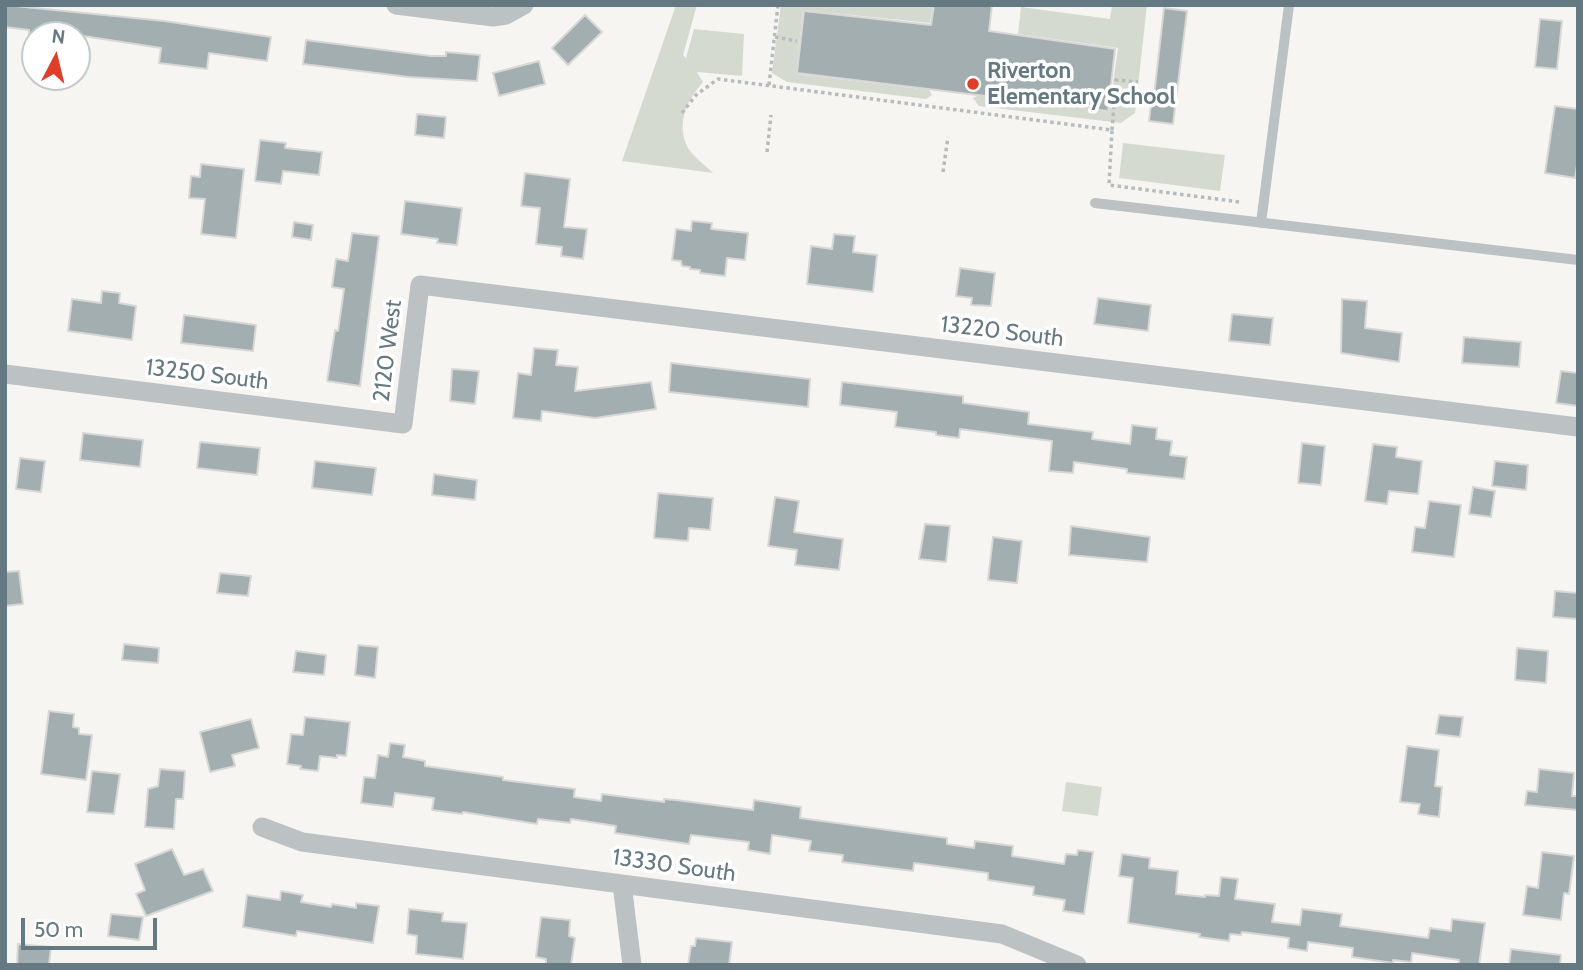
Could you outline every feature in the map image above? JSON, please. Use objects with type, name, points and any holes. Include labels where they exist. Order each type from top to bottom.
[{"type":"street","points":[[396,5],[493,17],[520,8]]},
{"type":"street","name":"2120 West","points":[[403,424],[420,285]]},
{"type":"street","name":"13220 South","points":[[420,285],[1578,427]]},
{"type":"street","name":"13250 South","points":[[5,374],[403,424]]},
{"type":"street","name":"13330 South","points":[[261,827],[302,842],[1002,934],[1077,965]]},
{"type":"street","points":[[622,884],[632,965]]},
{"type":"lane","points":[[1261,223],[1289,5]]},
{"type":"lane","points":[[1095,203],[1578,260]]},
{"type":"path","points":[[769,85],[778,5]]},
{"type":"path","points":[[775,37],[797,41]]},
{"type":"path","points":[[682,113],[695,95],[718,79],[1112,130]]},
{"type":"path","points":[[1138,82],[1115,80],[1109,185],[1240,202]]},
{"type":"path","points":[[766,152],[771,115]]},
{"type":"path","points":[[943,172],[948,137]]},
{"type":"shaded area","points":[[676,5],[697,5],[683,55],[686,58],[694,29],[744,34],[742,76],[697,72],[703,82],[683,118],[688,148],[713,173],[622,161]]},
{"type":"shaded area","points":[[781,5],[933,5],[930,23],[803,10],[796,74],[929,90],[932,95],[926,99],[787,82],[772,73]]},
{"type":"shaded area","points":[[1112,5],[1147,5],[1135,113],[1121,123],[979,106],[973,98],[979,95],[1109,112],[1118,48],[1018,34],[1021,7],[1110,19]]},
{"type":"shaded area","points":[[1123,143],[1225,155],[1220,191],[1119,178]]},
{"type":"shaded area","points":[[1066,782],[1102,787],[1098,816],[1062,811]]},
{"type":"building","points":[[5,5],[164,21],[271,37],[267,61],[209,53],[207,69],[159,63],[161,48],[91,37],[91,21],[21,21],[21,29],[5,27]]},
{"type":"building","points":[[934,5],[992,5],[989,31],[1115,49],[1108,111],[797,73],[804,11],[931,25]]},
{"type":"building","points":[[1164,8],[1187,11],[1173,124],[1149,121]]},
{"type":"building","points":[[585,15],[602,32],[568,65],[552,48]]},
{"type":"building","points":[[1540,19],[1562,21],[1557,69],[1535,67]]},
{"type":"building","points":[[306,40],[431,56],[446,56],[446,52],[480,55],[477,81],[409,77],[303,64]]},
{"type":"building","points":[[539,61],[545,84],[499,96],[493,73]]},
{"type":"building","points":[[1555,106],[1578,109],[1578,159],[1575,178],[1545,173]]},
{"type":"building","points":[[417,114],[446,117],[444,138],[415,135]]},
{"type":"building","points":[[260,140],[286,143],[285,148],[322,152],[319,175],[283,171],[281,184],[255,181]]},
{"type":"building","points":[[201,164],[244,169],[236,238],[201,234],[205,199],[189,198],[191,176],[200,177]]},
{"type":"building","points":[[525,173],[570,179],[564,227],[587,229],[583,259],[561,256],[562,247],[536,244],[540,208],[521,206]]},
{"type":"building","points":[[405,201],[462,208],[457,245],[437,243],[438,239],[401,234]]},
{"type":"building","points":[[692,221],[712,223],[711,229],[748,233],[745,260],[727,258],[725,276],[700,273],[700,270],[682,266],[681,261],[672,260],[676,229],[691,231]]},
{"type":"building","points":[[294,222],[313,225],[311,240],[292,237]]},
{"type":"building","points":[[352,233],[379,236],[360,386],[327,381],[344,289],[332,287],[336,259],[348,261]]},
{"type":"building","points":[[834,234],[855,236],[853,252],[877,255],[873,292],[807,284],[811,246],[832,249]]},
{"type":"building","points":[[960,268],[995,273],[991,306],[971,305],[972,298],[956,296]]},
{"type":"building","points":[[102,291],[120,293],[119,303],[136,306],[132,340],[68,331],[72,299],[101,303]]},
{"type":"building","points":[[1098,298],[1151,305],[1148,331],[1094,324]]},
{"type":"building","points":[[1342,299],[1367,301],[1365,328],[1402,333],[1399,362],[1341,353]]},
{"type":"building","points":[[1232,314],[1273,318],[1270,345],[1229,341]]},
{"type":"building","points":[[184,315],[256,325],[253,351],[181,343]]},
{"type":"building","points":[[1464,337],[1521,342],[1519,367],[1462,363]]},
{"type":"building","points":[[534,348],[558,350],[556,365],[578,367],[575,391],[651,382],[656,409],[595,418],[542,411],[541,421],[513,418],[518,373],[531,375]]},
{"type":"building","points":[[671,363],[810,379],[808,407],[669,392]]},
{"type":"building","points":[[452,369],[479,371],[475,404],[450,401]]},
{"type":"building","points":[[1561,371],[1578,373],[1578,406],[1556,403]]},
{"type":"building","points":[[842,382],[963,396],[963,403],[1029,412],[1028,424],[1093,432],[1092,439],[1130,444],[1132,425],[1157,428],[1156,439],[1172,441],[1170,455],[1187,457],[1184,479],[1127,473],[1127,469],[1074,462],[1073,473],[1049,471],[1052,441],[960,429],[959,438],[895,427],[897,412],[840,405]]},
{"type":"building","points":[[83,433],[143,440],[140,467],[80,460]]},
{"type":"building","points":[[200,442],[260,448],[257,475],[197,468]]},
{"type":"building","points":[[1302,443],[1325,446],[1321,485],[1298,483]]},
{"type":"building","points":[[1373,444],[1397,447],[1396,457],[1422,461],[1418,494],[1389,491],[1387,504],[1365,501]]},
{"type":"building","points":[[20,458],[45,461],[41,492],[16,489]]},
{"type":"building","points":[[315,461],[376,468],[372,495],[312,488]]},
{"type":"building","points":[[1495,461],[1528,465],[1526,490],[1492,486]]},
{"type":"building","points":[[434,474],[477,480],[475,500],[432,495]]},
{"type":"building","points":[[1473,487],[1495,491],[1491,517],[1469,514]]},
{"type":"building","points":[[658,493],[713,498],[710,530],[689,528],[688,541],[654,538]]},
{"type":"building","points":[[775,497],[799,501],[794,532],[843,539],[839,570],[795,565],[797,550],[768,546]]},
{"type":"building","points":[[1429,501],[1461,505],[1454,557],[1412,552],[1415,527],[1425,528]]},
{"type":"building","points":[[925,524],[950,526],[946,562],[919,559]]},
{"type":"building","points":[[1071,526],[1150,537],[1147,562],[1069,555]]},
{"type":"building","points":[[993,537],[1022,541],[1017,583],[988,580]]},
{"type":"building","points":[[19,571],[23,604],[5,606],[5,572]]},
{"type":"building","points":[[220,573],[251,576],[248,596],[217,593]]},
{"type":"building","points":[[1555,591],[1578,593],[1578,619],[1553,617]]},
{"type":"building","points":[[124,644],[159,648],[158,663],[122,660]]},
{"type":"building","points":[[358,645],[378,647],[375,678],[355,675]]},
{"type":"building","points":[[1517,648],[1548,651],[1546,683],[1515,680]]},
{"type":"building","points":[[296,651],[326,655],[324,675],[293,672]]},
{"type":"building","points":[[49,711],[74,714],[73,727],[79,728],[79,734],[92,735],[86,780],[41,774]]},
{"type":"building","points":[[1439,715],[1463,717],[1460,737],[1436,734]]},
{"type":"building","points":[[305,717],[350,722],[346,756],[320,756],[318,771],[287,764],[291,734],[303,735]]},
{"type":"building","points":[[251,719],[259,748],[232,755],[235,766],[210,772],[200,732]]},
{"type":"building","points":[[390,743],[405,745],[403,757],[425,761],[425,766],[575,789],[574,797],[601,801],[602,794],[753,810],[754,800],[801,807],[800,818],[947,838],[947,844],[974,848],[975,841],[1013,846],[1012,856],[1064,864],[1066,854],[1077,855],[1078,850],[1093,852],[1084,914],[1063,911],[1065,900],[1033,895],[1034,887],[988,880],[988,873],[914,863],[913,871],[842,862],[843,855],[809,851],[811,841],[772,835],[770,854],[748,850],[749,842],[691,835],[689,844],[615,833],[616,826],[571,819],[570,823],[538,819],[537,824],[463,812],[432,810],[434,798],[395,793],[393,807],[361,803],[364,777],[375,778],[378,755],[388,757]]},
{"type":"building","points":[[1407,746],[1439,750],[1435,786],[1442,787],[1439,817],[1418,814],[1420,804],[1400,802]]},
{"type":"building","points":[[160,769],[185,771],[183,799],[176,799],[174,829],[145,827],[148,789],[158,786]]},
{"type":"building","points":[[1539,769],[1574,773],[1572,796],[1578,796],[1577,810],[1525,805],[1527,791],[1537,792]]},
{"type":"building","points":[[92,771],[120,774],[114,814],[87,812]]},
{"type":"building","points":[[172,849],[184,875],[203,869],[213,891],[146,916],[136,894],[145,890],[135,864]]},
{"type":"building","points":[[1542,852],[1574,856],[1569,894],[1564,893],[1561,920],[1523,915],[1527,886],[1538,888]]},
{"type":"building","points":[[1122,854],[1150,858],[1149,868],[1178,871],[1176,894],[1219,896],[1221,877],[1238,879],[1235,899],[1275,904],[1272,922],[1300,925],[1302,909],[1342,914],[1340,926],[1428,938],[1430,928],[1451,931],[1452,919],[1485,923],[1479,965],[1458,965],[1459,960],[1412,953],[1411,962],[1393,960],[1393,963],[1352,957],[1353,948],[1308,942],[1307,951],[1288,948],[1289,938],[1242,932],[1241,935],[1230,934],[1229,941],[1128,923],[1133,878],[1119,876]]},
{"type":"building","points":[[281,891],[303,895],[301,902],[331,907],[332,904],[356,908],[356,903],[379,906],[373,943],[297,931],[296,936],[243,927],[247,895],[280,900]]},
{"type":"building","points":[[409,909],[443,913],[442,921],[467,923],[463,959],[416,954],[417,936],[407,934]]},
{"type":"building","points":[[111,914],[143,917],[139,940],[108,936]]},
{"type":"building","points":[[541,917],[570,920],[569,936],[575,938],[571,965],[546,965],[546,959],[536,957]]},
{"type":"building","points":[[696,938],[732,942],[729,965],[688,965],[691,946],[695,946]]},
{"type":"building","points":[[18,944],[51,947],[49,965],[17,965]]},
{"type":"building","points":[[1511,949],[1561,955],[1560,965],[1509,965]]},
{"type":"place","name":"Riverton Elementary School","points":[[973,84]]}]
